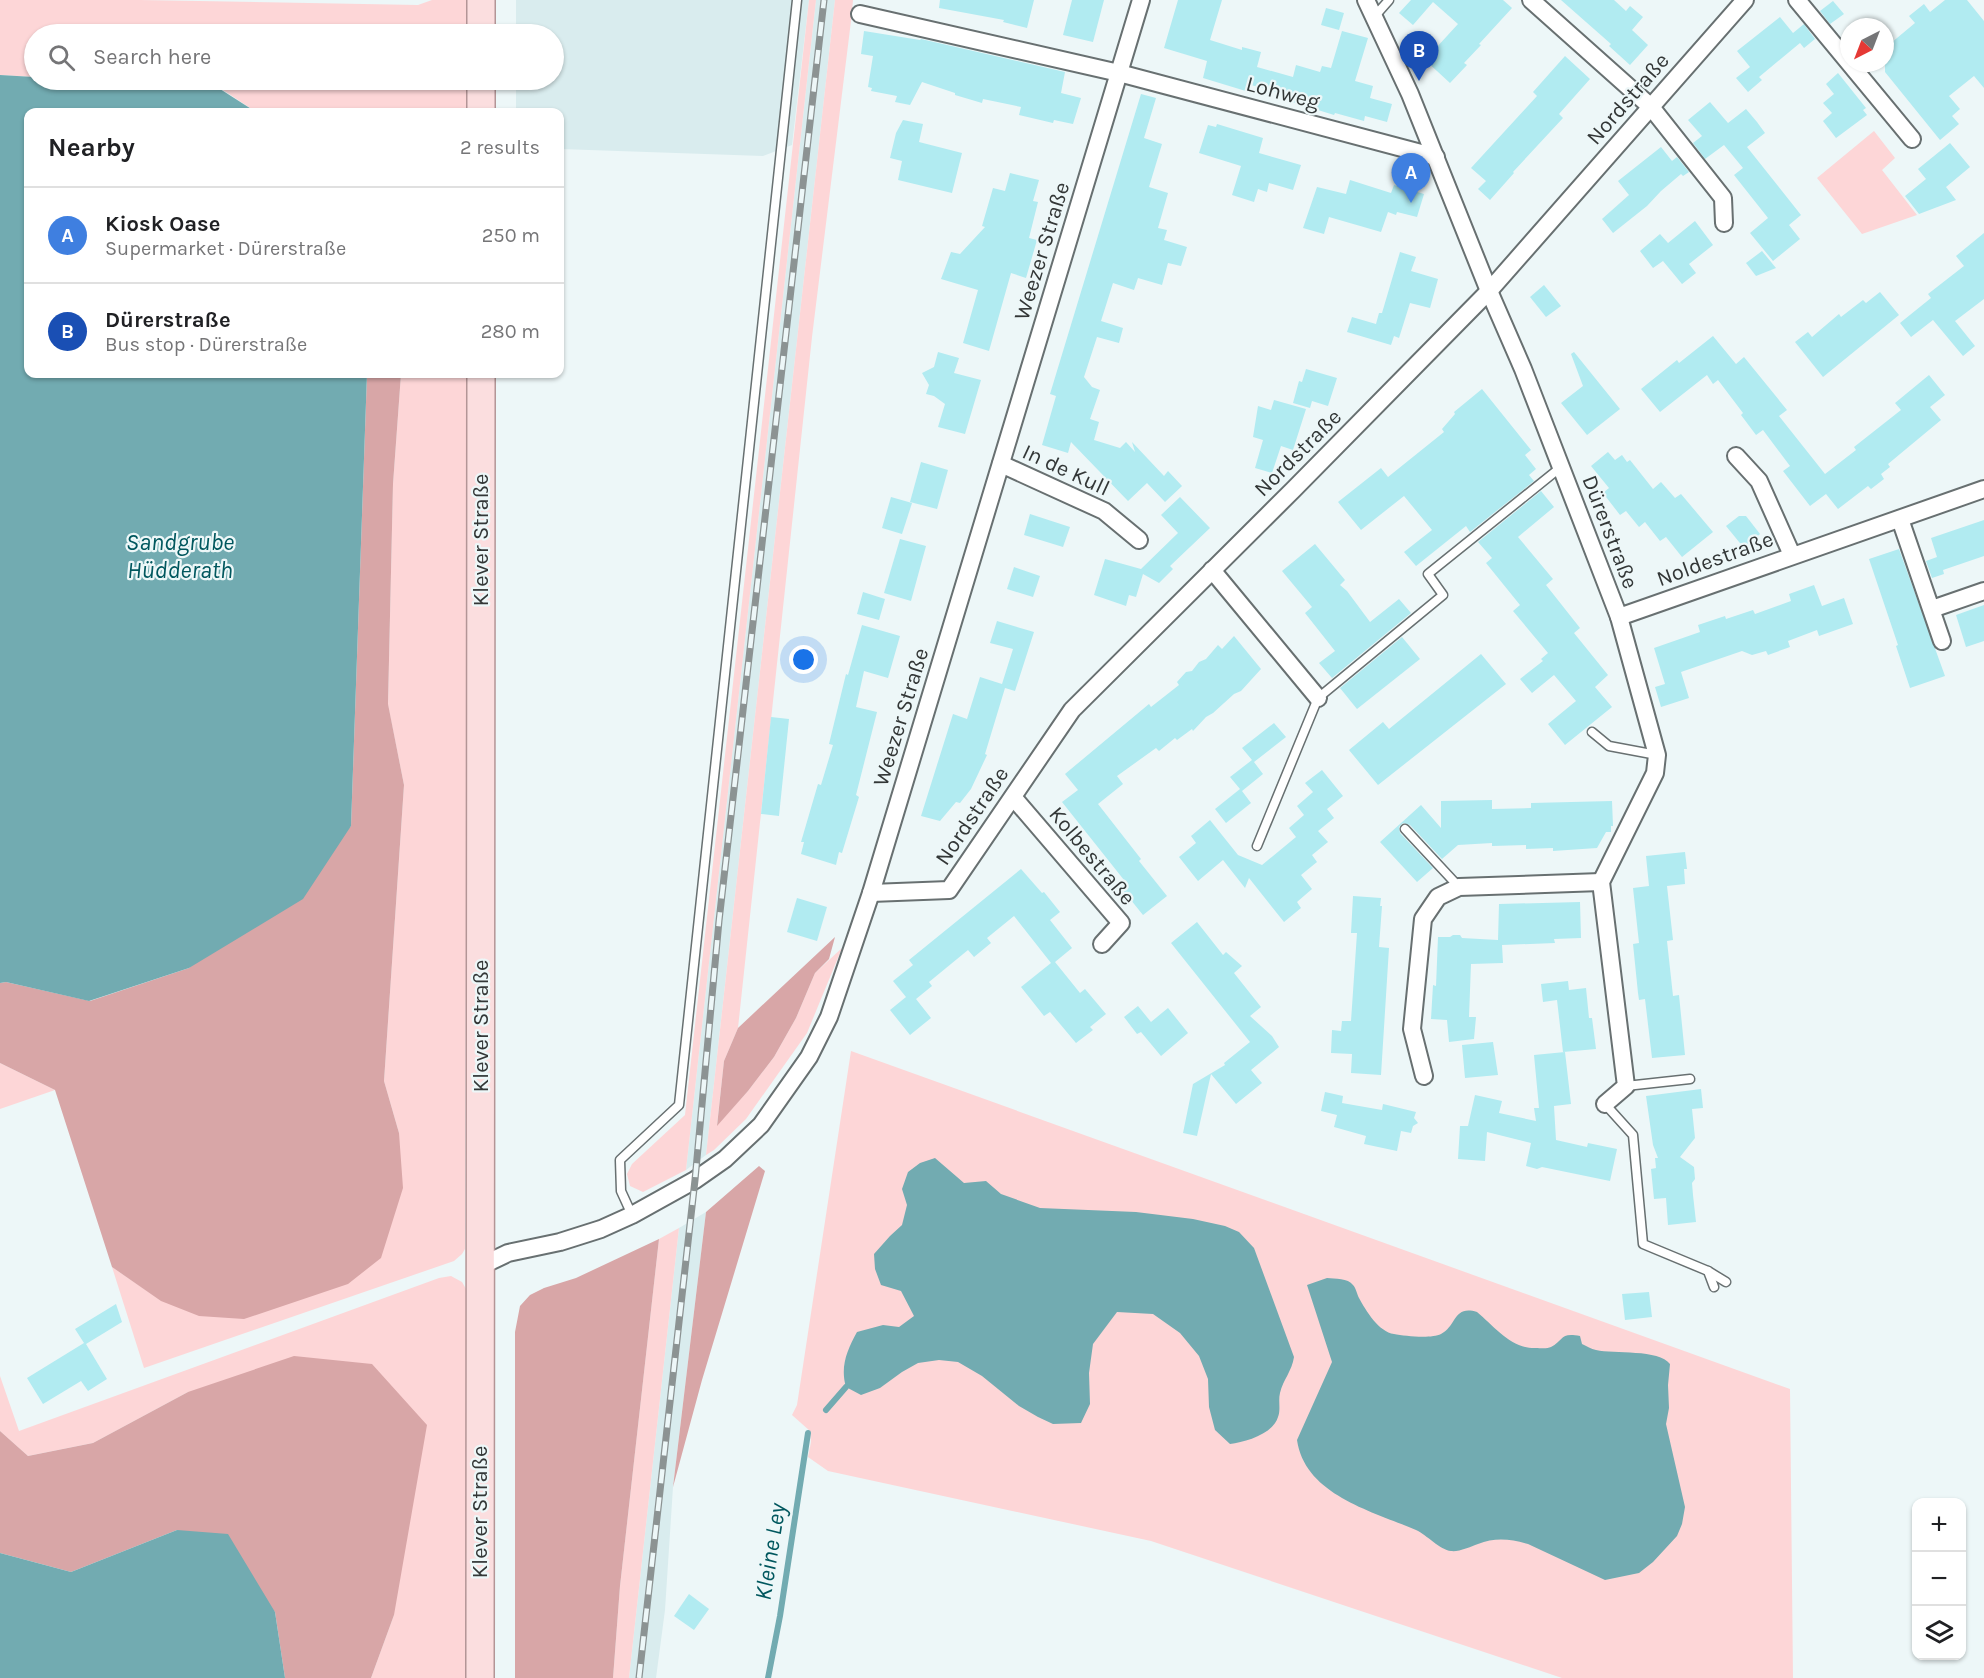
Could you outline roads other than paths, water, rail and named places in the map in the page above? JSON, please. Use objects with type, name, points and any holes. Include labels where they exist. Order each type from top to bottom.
[{"type":"main road","points":[[481,0],[481,24]]},
{"type":"main road","points":[[481,90],[481,108]]},
{"type":"main road","name":"Klever Straße","points":[[480,1678],[481,378]]},
{"type":"street","name":"Weezer Straße","points":[[481,1266],[508,1253],[570,1239],[601,1229],[632,1215],[695,1180],[725,1159],[761,1125],[809,1057],[829,1017],[871,893],[1141,0]]},
{"type":"street","name":"Dürerstraße","points":[[1366,0],[1436,157],[1619,616],[1657,755]]},
{"type":"street","points":[[1531,0],[1651,107],[1724,198],[1724,223]]},
{"type":"street","name":"Nordstraße","points":[[871,893],[949,890],[1072,710],[1489,291],[1745,0]]},
{"type":"street","points":[[1797,0],[1912,140]]},
{"type":"street","name":"Lohweg","points":[[860,14],[1119,73],[1436,157]]},
{"type":"street","name":"Noldestraße","points":[[1736,456],[1759,481],[1792,555]]},
{"type":"street","name":"In de Kull","points":[[1001,464],[1104,511],[1139,540]]},
{"type":"street","name":"Noldestraße","points":[[1619,616],[1984,489]]},
{"type":"street","points":[[1900,519],[1942,641]]},
{"type":"street","points":[[1212,570],[1318,698]]},
{"type":"street","points":[[1932,609],[1984,591]]},
{"type":"street","points":[[1605,1104],[1626,1086],[1601,882],[1655,773],[1657,755]]},
{"type":"street","name":"Kolbestraße","points":[[1012,796],[1121,923],[1102,944]]},
{"type":"street","points":[[1424,1076],[1412,1029],[1423,919],[1438,897],[1459,887],[1601,882]]},
{"type":"lane","points":[[632,1215],[621,1191],[620,1160],[679,1105],[797,0]]},
{"type":"lane","points":[[1374,17],[1389,0]]},
{"type":"lane","points":[[1257,846],[1318,698],[1443,595],[1428,574],[1561,466]]},
{"type":"lane","points":[[1592,732],[1609,746],[1657,755]]},
{"type":"lane","points":[[1405,829],[1459,887]]},
{"type":"lane","points":[[1626,1086],[1690,1079]]},
{"type":"lane","points":[[1605,1104],[1633,1134],[1643,1244],[1708,1271],[1726,1282]]},
{"type":"lane","points":[[1708,1271],[1714,1287]]},
{"type":"water","name":"Sandgrube Hüdderath","points":[[0,75],[24,76],[24,90],[222,90],[250,108],[24,108],[24,378],[367,378],[351,826],[303,899],[189,968],[89,1001],[6,982],[0,983]]},
{"type":"water","points":[[935,1158],[964,1183],[986,1181],[1001,1194],[1040,1208],[1136,1212],[1193,1219],[1225,1226],[1239,1232],[1254,1248],[1294,1357],[1280,1393],[1279,1414],[1275,1423],[1258,1436],[1230,1444],[1215,1430],[1209,1407],[1208,1379],[1199,1356],[1180,1333],[1153,1314],[1117,1312],[1093,1344],[1089,1373],[1090,1404],[1081,1423],[1053,1424],[1038,1417],[1019,1406],[982,1376],[958,1362],[939,1360],[918,1363],[880,1388],[861,1395],[846,1387],[844,1372],[846,1359],[857,1332],[883,1325],[899,1327],[914,1316],[901,1291],[881,1285],[875,1269],[874,1254],[902,1225],[907,1205],[902,1189],[908,1172],[920,1163]]},
{"type":"water","points":[[1327,1278],[1341,1279],[1351,1283],[1365,1309],[1374,1320],[1383,1329],[1394,1334],[1418,1337],[1437,1336],[1446,1330],[1459,1314],[1469,1311],[1477,1312],[1511,1341],[1527,1347],[1549,1348],[1563,1337],[1574,1335],[1580,1336],[1582,1344],[1594,1350],[1646,1354],[1664,1359],[1670,1364],[1669,1408],[1666,1424],[1685,1507],[1677,1536],[1653,1562],[1639,1573],[1605,1580],[1528,1544],[1515,1541],[1491,1540],[1461,1550],[1447,1550],[1416,1530],[1361,1508],[1327,1488],[1313,1475],[1303,1459],[1297,1440],[1332,1362],[1307,1285]]},
{"type":"water","points":[[177,1530],[228,1534],[275,1612],[285,1678],[0,1678],[0,1553],[71,1572]]},
{"type":"waterway","name":"Kleine Ley","points":[[826,1410],[846,1387]]},
{"type":"waterway","name":"Kleine Ley","points":[[768,1678],[780,1616],[808,1433]]},
{"type":"railway","points":[[639,1678],[695,1180],[719,921],[824,0]]},
{"type":"place","name":"Dürerstraße","points":[[1419,81]]},
{"type":"place","name":"Kiosk Oase","points":[[1411,203]]}]
